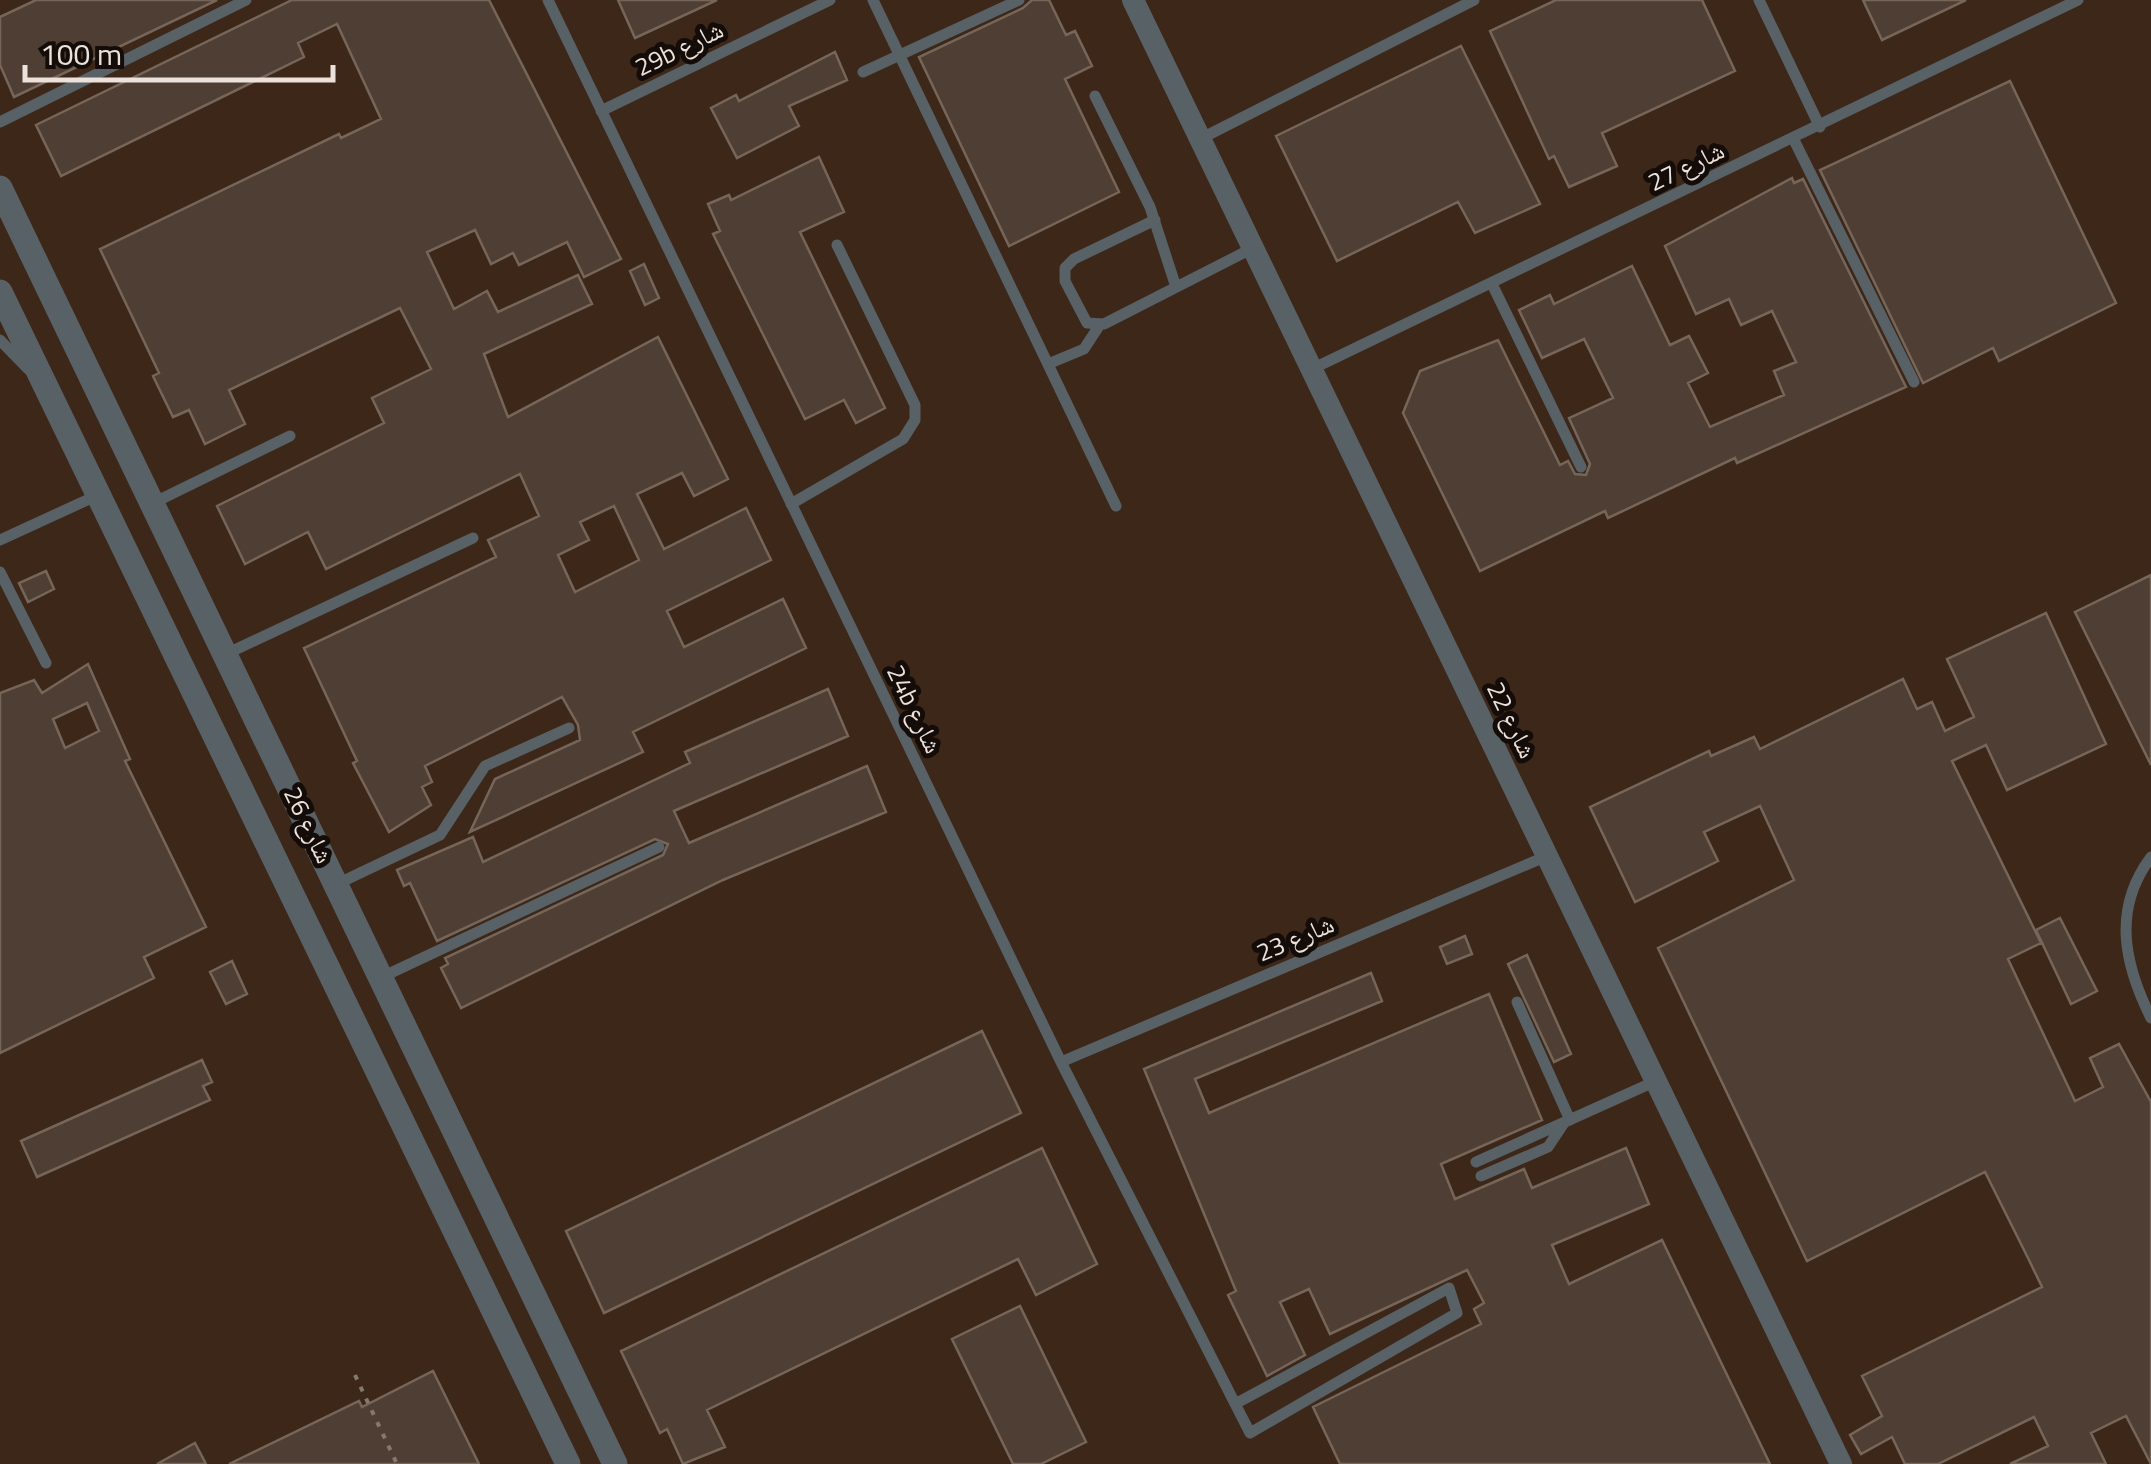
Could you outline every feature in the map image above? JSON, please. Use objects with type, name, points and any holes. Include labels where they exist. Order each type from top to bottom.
[{"type":"street","name":"شارع 22","points":[[1134,0],[1841,1464]]},
{"type":"street","name":"شارع 26","points":[[0,188],[616,1464]]},
{"type":"street","name":"شارع 26","points":[[0,292],[568,1464]]},
{"type":"street","points":[[236,780],[258,768],[283,771]]},
{"type":"lane","points":[[0,122],[246,0]]},
{"type":"lane","name":"24b شارع","points":[[548,0],[1061,1062],[1235,1404],[1250,1433],[1458,1313],[1449,1288],[1235,1404]]},
{"type":"lane","name":"29b شارع","points":[[601,111],[830,0]]},
{"type":"lane","points":[[873,0],[1116,506]]},
{"type":"lane","points":[[863,72],[1019,0]]},
{"type":"lane","points":[[1200,139],[1474,0]]},
{"type":"lane","points":[[1758,0],[1820,127]]},
{"type":"lane","name":"شارع 27","points":[[1312,370],[2078,0]]},
{"type":"lane","points":[[1095,96],[1156,220],[1176,287]]},
{"type":"lane","points":[[1794,140],[1914,382]]},
{"type":"lane","points":[[1099,326],[1083,319],[1065,281],[1064,268],[1156,220]]},
{"type":"lane","points":[[792,504],[903,439],[915,420],[915,405],[837,245]]},
{"type":"lane","points":[[1048,364],[1084,349],[1099,326],[1253,248]]},
{"type":"lane","points":[[1492,284],[1581,466]]},
{"type":"lane","points":[[0,340],[45,386]]},
{"type":"lane","points":[[152,503],[290,436]]},
{"type":"lane","points":[[0,540],[98,495]]},
{"type":"lane","points":[[226,654],[473,538]]},
{"type":"lane","points":[[0,572],[46,664]]},
{"type":"lane","points":[[338,884],[440,835],[485,766],[569,728]]},
{"type":"lane","points":[[382,977],[659,847]]},
{"type":"lane","name":"شارع 23","points":[[1061,1062],[1547,856]]},
{"type":"lane","points":[[2151,857],[2131,894],[2125,925],[2131,974],[2151,1018]]},
{"type":"lane","points":[[1517,1002],[1567,1121]]},
{"type":"lane","points":[[1476,1162],[1656,1081]]},
{"type":"lane","points":[[1481,1176],[1548,1148],[1567,1121]]},
{"type":"path","points":[[355,1375],[397,1464]]},
{"type":"shaded area","points":[[0,0],[2151,0],[2151,1464],[0,1464]]},
{"type":"building","points":[[36,0],[217,0],[14,97],[0,65],[0,17]]},
{"type":"building","points":[[292,0],[489,0],[621,259],[584,277],[567,242],[519,265],[513,253],[491,264],[475,230],[427,252],[454,309],[487,291],[498,312],[578,275],[592,304],[484,354],[508,417],[658,337],[728,479],[694,496],[682,473],[637,494],[664,549],[746,508],[771,560],[667,611],[684,647],[783,599],[806,648],[633,732],[643,752],[470,832],[495,779],[580,740],[578,725],[562,697],[425,766],[432,782],[422,787],[431,805],[389,832],[353,763],[357,761],[304,648],[496,557],[488,540],[539,516],[520,474],[326,569],[308,532],[245,564],[217,506],[384,423],[372,398],[431,369],[400,308],[229,390],[245,424],[205,444],[189,410],[173,417],[153,376],[159,373],[100,249],[339,134],[341,138],[381,119],[337,24],[298,43],[304,57],[61,176],[36,125]],"holes":[[[614,506],[639,560],[575,592],[558,555],[589,540],[580,522]]]},
{"type":"building","points":[[618,0],[717,0],[635,38]]},
{"type":"building","points":[[1032,0],[1049,0],[1066,35],[1075,31],[1092,66],[1065,79],[1119,192],[1009,246],[919,57],[1023,8]]},
{"type":"building","points":[[1556,0],[1702,0],[1735,71],[1602,133],[1617,166],[1569,187],[1554,156],[1549,159],[1490,31]]},
{"type":"building","points":[[1863,0],[1966,0],[1882,40]]},
{"type":"building","points":[[1461,46],[1540,204],[1475,233],[1458,202],[1337,261],[1276,136]]},
{"type":"building","points":[[835,52],[847,80],[789,106],[799,126],[737,158],[711,108],[736,95],[739,101]]},
{"type":"building","points":[[2010,81],[2116,303],[1999,361],[1993,348],[1923,383],[1820,170]]},
{"type":"building","points":[[819,157],[844,212],[800,232],[885,408],[856,423],[844,400],[805,419],[713,234],[720,231],[708,204],[729,195],[731,200]]},
{"type":"building","points":[[1792,178],[1794,183],[1803,179],[1906,387],[1737,463],[1735,458],[1608,518],[1605,511],[1480,571],[1403,413],[1420,371],[1498,340],[1560,465],[1568,461],[1575,474],[1586,475],[1590,464],[1569,418],[1613,398],[1584,339],[1542,358],[1519,310],[1550,295],[1554,304],[1632,266],[1670,345],[1689,336],[1708,373],[1688,383],[1710,427],[1784,395],[1774,371],[1796,362],[1772,311],[1741,325],[1729,299],[1696,314],[1665,246]]},
{"type":"building","points":[[644,264],[659,298],[645,305],[630,271]]},
{"type":"building","points":[[46,571],[54,589],[28,602],[19,583]]},
{"type":"building","points":[[2151,575],[2151,765],[2075,612]]},
{"type":"building","points":[[2046,613],[2106,744],[2007,790],[1986,745],[1952,761],[2041,943],[2008,959],[2075,1101],[2103,1087],[2090,1058],[2119,1044],[2151,1102],[2151,1464],[2126,1416],[2091,1433],[2106,1464],[2010,1464],[2048,1446],[2034,1417],[1938,1464],[1905,1464],[1892,1437],[1861,1454],[1850,1435],[1882,1416],[1862,1376],[2042,1287],[1985,1172],[1807,1261],[1658,948],[1794,880],[1760,806],[1704,832],[1718,861],[1635,902],[1590,807],[1709,751],[1711,756],[1754,737],[1760,749],[1903,679],[1917,709],[1932,702],[1945,731],[1974,717],[1947,659]]},
{"type":"building","points":[[88,664],[130,759],[125,761],[206,927],[144,957],[154,978],[0,1053],[0,693],[34,680],[42,693]],"holes":[[[87,703],[99,731],[65,748],[53,719]]]},
{"type":"building","points":[[828,689],[848,736],[674,811],[689,843],[867,766],[886,812],[723,880],[461,1008],[441,968],[448,964],[445,958],[663,855],[668,844],[655,839],[437,941],[410,883],[404,886],[397,870],[473,837],[483,862],[690,763],[685,752]]},
{"type":"building","points":[[2060,918],[2097,991],[2071,1004],[2036,930]]},
{"type":"building","points":[[1465,936],[1472,954],[1447,964],[1440,947]]},
{"type":"building","points":[[1527,955],[1571,1054],[1554,1062],[1508,964]]},
{"type":"building","points":[[232,961],[247,994],[226,1004],[210,972]]},
{"type":"building","points":[[1371,973],[1382,1001],[1195,1079],[1209,1113],[1489,994],[1542,1120],[1441,1164],[1455,1199],[1524,1169],[1532,1188],[1626,1148],[1649,1204],[1552,1245],[1569,1284],[1662,1240],[1770,1464],[1340,1464],[1313,1407],[1481,1324],[1474,1309],[1484,1303],[1467,1270],[1330,1334],[1309,1289],[1280,1302],[1305,1355],[1267,1376],[1228,1295],[1236,1291],[1144,1069]]},
{"type":"building","points":[[982,1031],[1021,1113],[604,1313],[566,1231]]},
{"type":"building","points":[[202,1060],[212,1082],[203,1086],[210,1100],[37,1177],[21,1141]]},
{"type":"building","points":[[1042,1148],[1097,1264],[1036,1295],[1018,1259],[707,1410],[725,1447],[683,1464],[667,1429],[660,1433],[621,1351]]},
{"type":"building","points":[[1020,1306],[1086,1442],[1041,1464],[1013,1464],[952,1339]]},
{"type":"building","points":[[433,1371],[479,1464],[229,1464],[359,1401],[362,1407]]},
{"type":"building","points":[[195,1443],[206,1464],[157,1464]]}]
